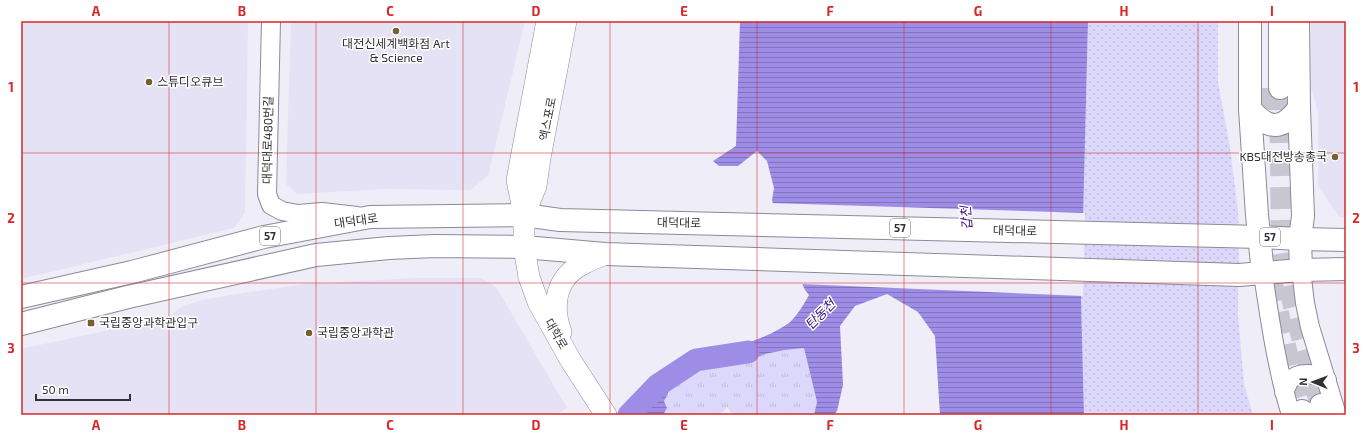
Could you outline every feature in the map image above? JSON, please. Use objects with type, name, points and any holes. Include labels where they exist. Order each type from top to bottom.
[{"type":"main road","name":"엑스포로","points":[[524,247],[524,215],[518,180],[547,21]]},
{"type":"main road","name":"엑스포로","points":[[524,215],[536,186],[566,21]]},
{"type":"main road","points":[[1250,21],[1250,109],[1257,215],[1250,236],[1263,274]]},
{"type":"main road","points":[[1262,21],[1271,88],[1280,21]]},
{"type":"main road","points":[[1298,21],[1299,108],[1303,216],[1300,239],[1301,270]]},
{"type":"main road","points":[[1250,109],[1260,120],[1266,124],[1272,125],[1286,123],[1299,108]]},
{"type":"main road","name":"대덕대로","points":[[21,297],[132,272],[264,237],[370,217],[524,215],[560,220],[1250,236],[1346,240]]},
{"type":"main road","name":"57","points":[[21,324],[128,297],[316,256],[388,248],[436,246],[524,247],[605,254],[1239,276],[1301,270],[1346,269]]},
{"type":"main road","name":"대학로","points":[[524,247],[529,278],[538,302],[571,361],[601,407]]},
{"type":"main road","points":[[571,361],[558,324],[556,303],[560,285],[570,273],[584,263],[605,254]]},
{"type":"street","name":"대덕대로480번길","points":[[271,21],[267,194],[271,205],[282,211],[298,214],[322,212],[370,217]]},
{"type":"street","points":[[1263,274],[1284,392],[1313,413],[1327,380],[1310,326],[1305,303],[1301,270]]},
{"type":"street","points":[[1284,392],[1290,381],[1299,374],[1321,376],[1327,380]]},
{"type":"shaded area","points":[[21,21],[248,21],[245,212],[234,228],[21,279]]},
{"type":"shaded area","points":[[291,21],[525,21],[488,176],[470,190],[385,189],[297,194],[286,184]]},
{"type":"shaded area","points":[[1311,21],[1346,21],[1346,217],[1339,217],[1318,186],[1318,112],[1311,88]]},
{"type":"shaded area","name":"국립중앙과학관","points":[[417,278],[481,278],[496,287],[567,408],[555,415],[21,415],[21,349],[169,317],[181,307],[202,300],[306,284]]},
{"type":"green space","points":[[1088,21],[1218,21],[1218,82],[1230,148],[1238,211],[1238,315],[1244,384],[1253,415],[1084,415],[1081,300]]},
{"type":"green space","points":[[804,348],[817,402],[814,415],[733,415],[727,407],[720,415],[663,415],[667,408],[664,401],[669,394],[668,383],[689,370],[718,361],[752,359],[765,354]]},
{"type":"water","name":"갑천","points":[[740,21],[1088,21],[1081,300],[1084,415],[940,415],[935,336],[918,312],[887,294],[855,306],[840,326],[843,385],[837,411],[834,415],[814,415],[817,402],[804,348],[765,354],[752,359],[718,361],[717,353],[763,337],[789,323],[803,306],[809,295],[805,290],[786,249],[772,200],[774,188],[767,161],[757,151],[738,166],[719,166],[713,161],[736,146]]},
{"type":"water","points":[[661,372],[669,389],[667,397],[664,401],[667,408],[663,415],[613,415],[634,398],[635,394],[642,389],[647,380]]},
{"type":"pier","points":[[771,203],[1085,213],[1083,296],[800,284],[784,250]]},
{"type":"pier","points":[[625,402],[634,415],[611,415],[612,413]]},
{"type":"waterway","name":"탄동천","points":[[629,415],[658,385],[696,360],[748,352]]},
{"type":"tunnel","points":[[1262,88],[1262,135]]},
{"type":"tunnel","points":[[1280,88],[1282,242],[1290,290],[1321,405]]},
{"type":"tunnel","points":[[1271,280],[1290,369],[1302,411]]},
{"type":"place","name":"대전신세계백화점 Art & Science","points":[[396,31]]},
{"type":"place","name":"스튜디오큐브","points":[[149,82]]},
{"type":"place","name":"KBS대전방송총국","points":[[1335,157]]},
{"type":"place","name":"국립중앙과학관입구","points":[[91,323]]},
{"type":"place","name":"국립중앙과학관","points":[[309,333]]}]
